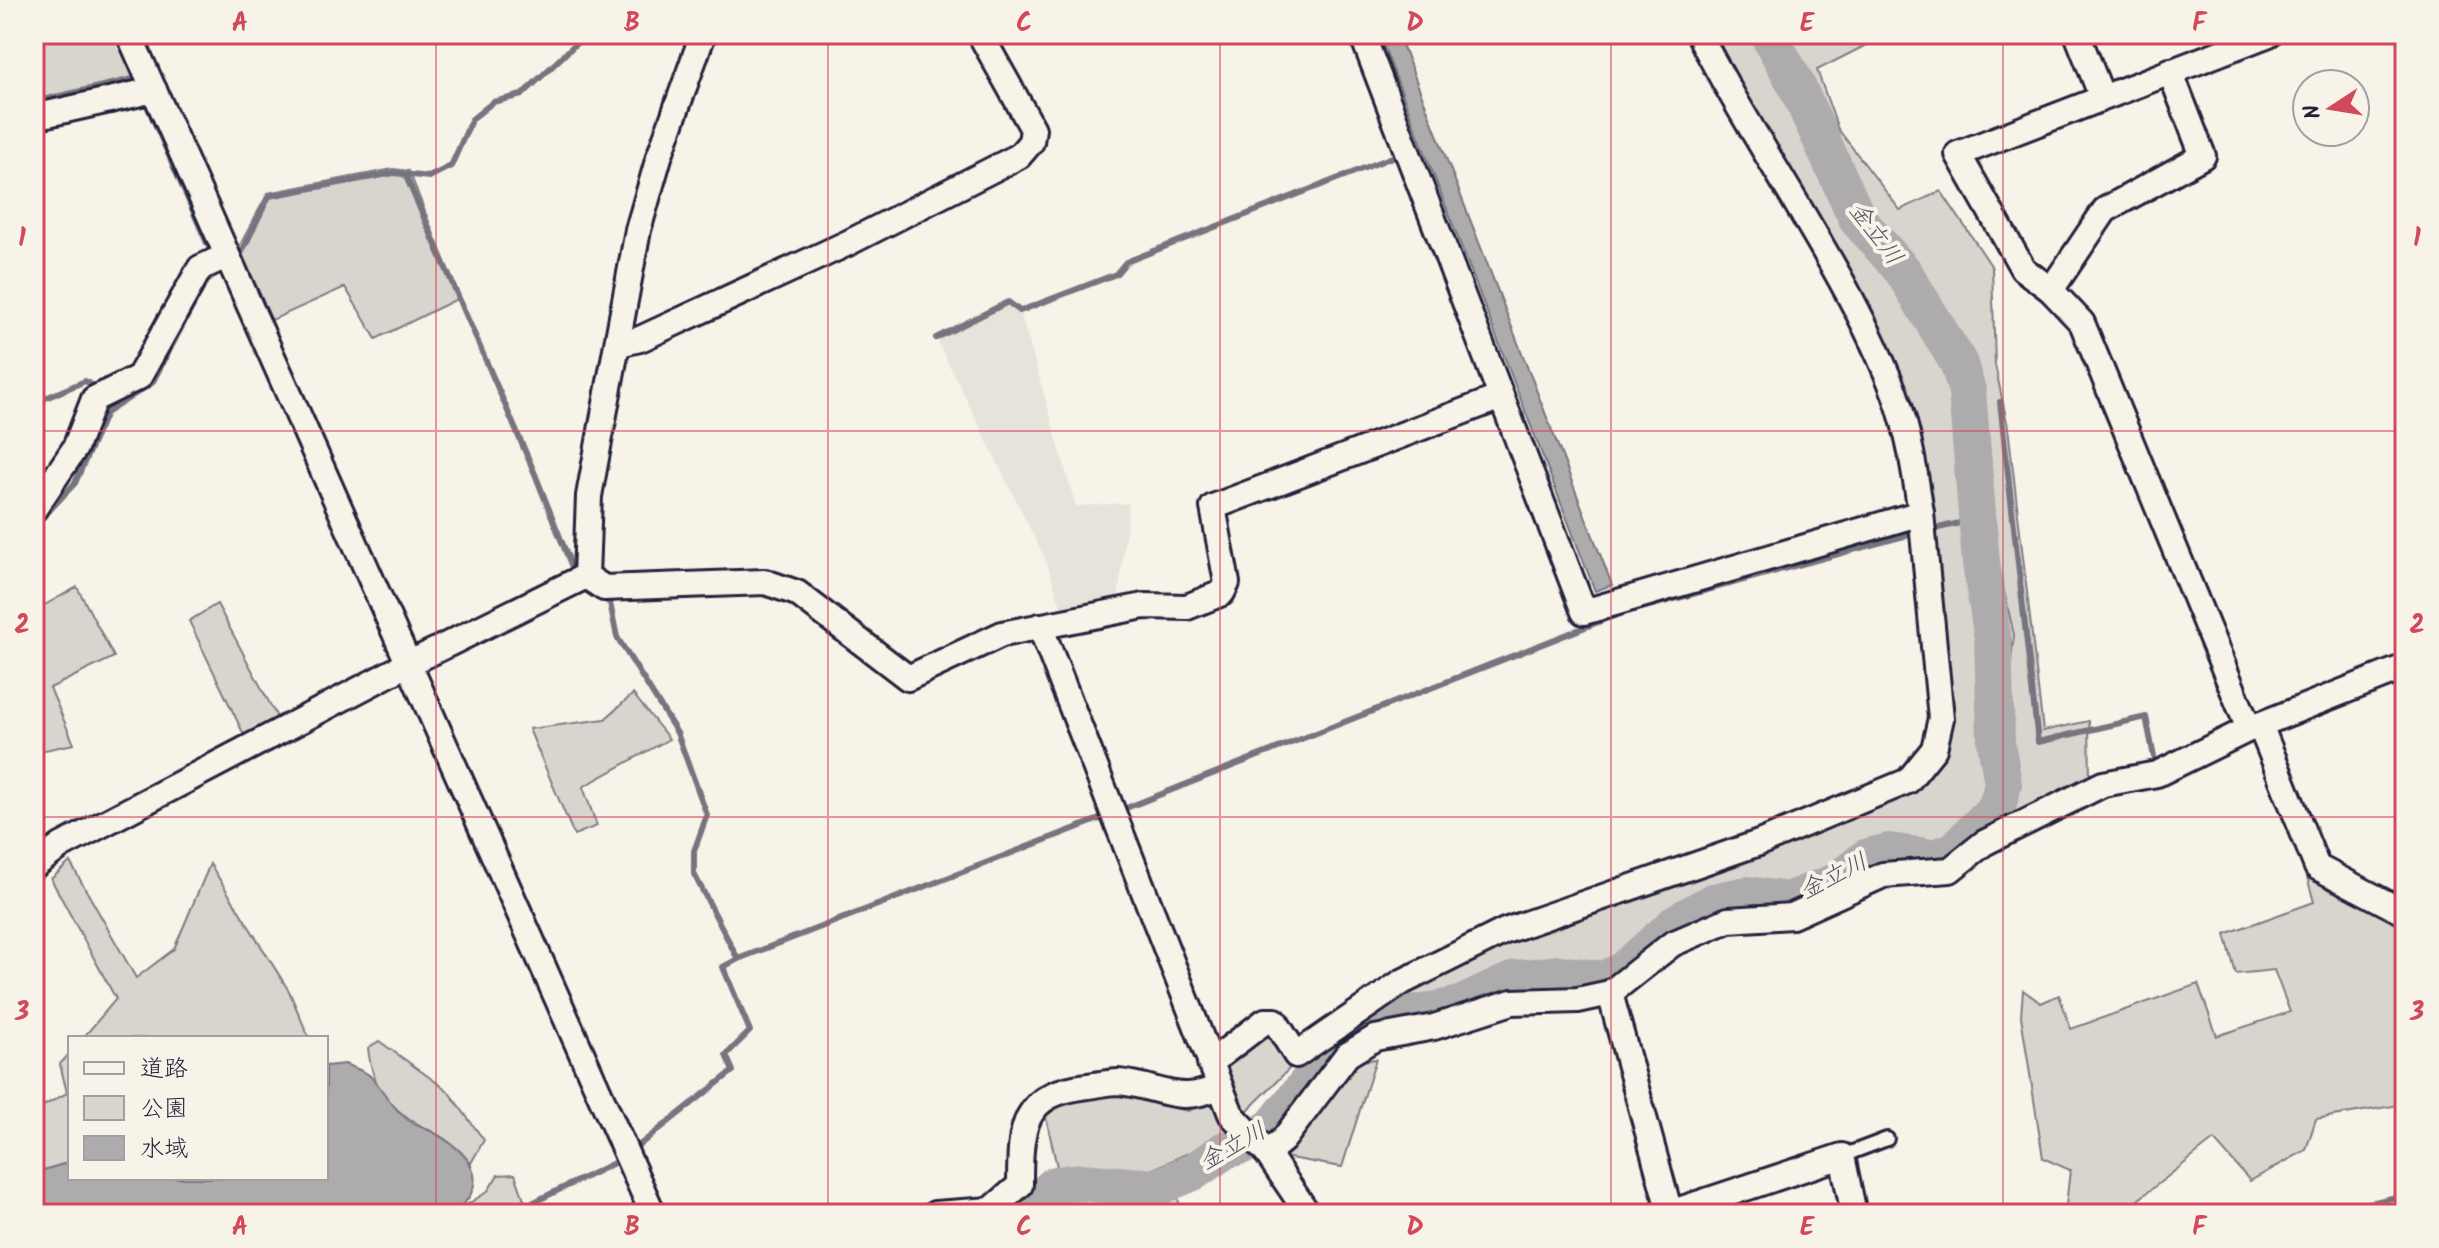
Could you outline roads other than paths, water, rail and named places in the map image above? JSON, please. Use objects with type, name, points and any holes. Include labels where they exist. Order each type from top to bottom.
[{"type":"street","points":[[129,34],[406,665],[653,1214]]},
{"type":"street","points":[[586,576],[589,496],[638,230],[659,157],[703,34]]},
{"type":"street","points":[[619,344],[640,339],[848,243],[1019,156],[1031,142],[1033,129],[980,34]]},
{"type":"street","points":[[1362,34],[1584,612],[1921,513]]},
{"type":"street","points":[[935,1214],[991,1210],[1020,1185],[1020,1147],[1033,1107],[1058,1089],[1118,1082],[1186,1097],[1214,1075],[1265,1021],[1275,1021],[1296,1055],[1402,982],[1505,931],[1759,843],[1908,781],[1934,749],[1941,718],[1921,513],[1912,454],[1895,395],[1856,308],[1735,105],[1699,34]]},
{"type":"street","points":[[2077,34],[2102,97]]},
{"type":"street","points":[[2269,34],[1958,154],[2023,269],[2051,290],[2082,323],[2317,867],[2405,913]]},
{"type":"street","points":[[2051,290],[2105,210],[2203,156],[2170,71]]},
{"type":"street","points":[[34,117],[154,90]]},
{"type":"street","points":[[34,509],[75,448],[94,399],[139,377],[200,268],[226,256]]},
{"type":"street","points":[[586,576],[604,588],[765,582],[797,593],[908,678],[1002,634],[1144,606],[1187,607],[1222,593],[1227,583],[1213,507],[1501,397]]},
{"type":"street","points":[[34,866],[61,846],[406,665],[586,576]]},
{"type":"street","points":[[1040,626],[1214,1075],[1241,1128],[1267,1153],[1308,1214]]},
{"type":"street","points":[[1267,1153],[1283,1140],[1347,1055],[1375,1038],[1434,1027],[1512,1002],[1578,1000],[1610,993],[1672,944],[1728,920],[1792,916],[1883,875],[1950,870],[1984,843],[2103,784],[2157,774],[2254,727],[2405,667]]},
{"type":"street","points":[[1610,993],[1668,1214],[1842,1156],[1854,1214]]},
{"type":"lane","points":[[1842,1156],[1887,1139]]},
{"type":"water","points":[[1379,34],[1398,34],[1612,585],[1595,591]]},
{"type":"water","points":[[345,1064],[370,1076],[402,1115],[413,1124],[445,1139],[466,1158],[475,1179],[465,1202],[452,1214],[34,1214],[34,1173],[68,1163],[68,1180],[328,1180],[328,1066]]},
{"type":"waterway","points":[[239,258],[269,196],[394,173],[429,177],[451,166],[472,119],[493,102],[522,95],[586,34]]},
{"type":"waterway","name":"金立川","points":[[1030,1214],[1036,1201],[1055,1185],[1080,1182],[1155,1188],[1193,1172],[1225,1150],[1247,1144],[1273,1126],[1351,1029],[1383,1014],[1424,1013],[1460,1005],[1516,979],[1560,974],[1604,980],[1623,971],[1679,921],[1713,902],[1747,895],[1787,901],[1836,882],[1866,858],[1889,852],[1933,858],[1954,851],[1997,807],[2003,784],[1996,742],[1993,639],[1981,563],[1967,391],[1959,364],[1903,271],[1858,220],[1794,80],[1768,34]]},
{"type":"waterway","points":[[34,102],[133,79]]},
{"type":"waterway","points":[[146,103],[210,250]]},
{"type":"waterway","points":[[936,338],[1008,302],[1020,311],[1116,274],[1126,262],[1395,156]]},
{"type":"waterway","points":[[405,174],[535,474],[573,570]]},
{"type":"waterway","points":[[34,527],[75,483],[106,413],[152,383],[205,283],[218,272]]},
{"type":"waterway","points":[[34,403],[85,381],[95,387]]},
{"type":"waterway","points":[[2000,402],[2038,742],[2146,717],[2154,757]]},
{"type":"waterway","points":[[1934,529],[1977,519]]},
{"type":"waterway","points":[[1634,610],[1915,533]]},
{"type":"waterway","points":[[600,597],[610,603],[617,637],[677,733],[707,815],[694,851],[694,874],[738,959],[723,967],[750,1031],[726,1055],[733,1071],[633,1150]]},
{"type":"waterway","points":[[1121,810],[1616,615]]},
{"type":"waterway","points":[[738,959],[1102,818]]},
{"type":"waterway","points":[[489,1214],[526,1206],[616,1162]]},
{"type":"waterway","points":[[2345,1214],[2353,1207],[2405,1195]]}]
